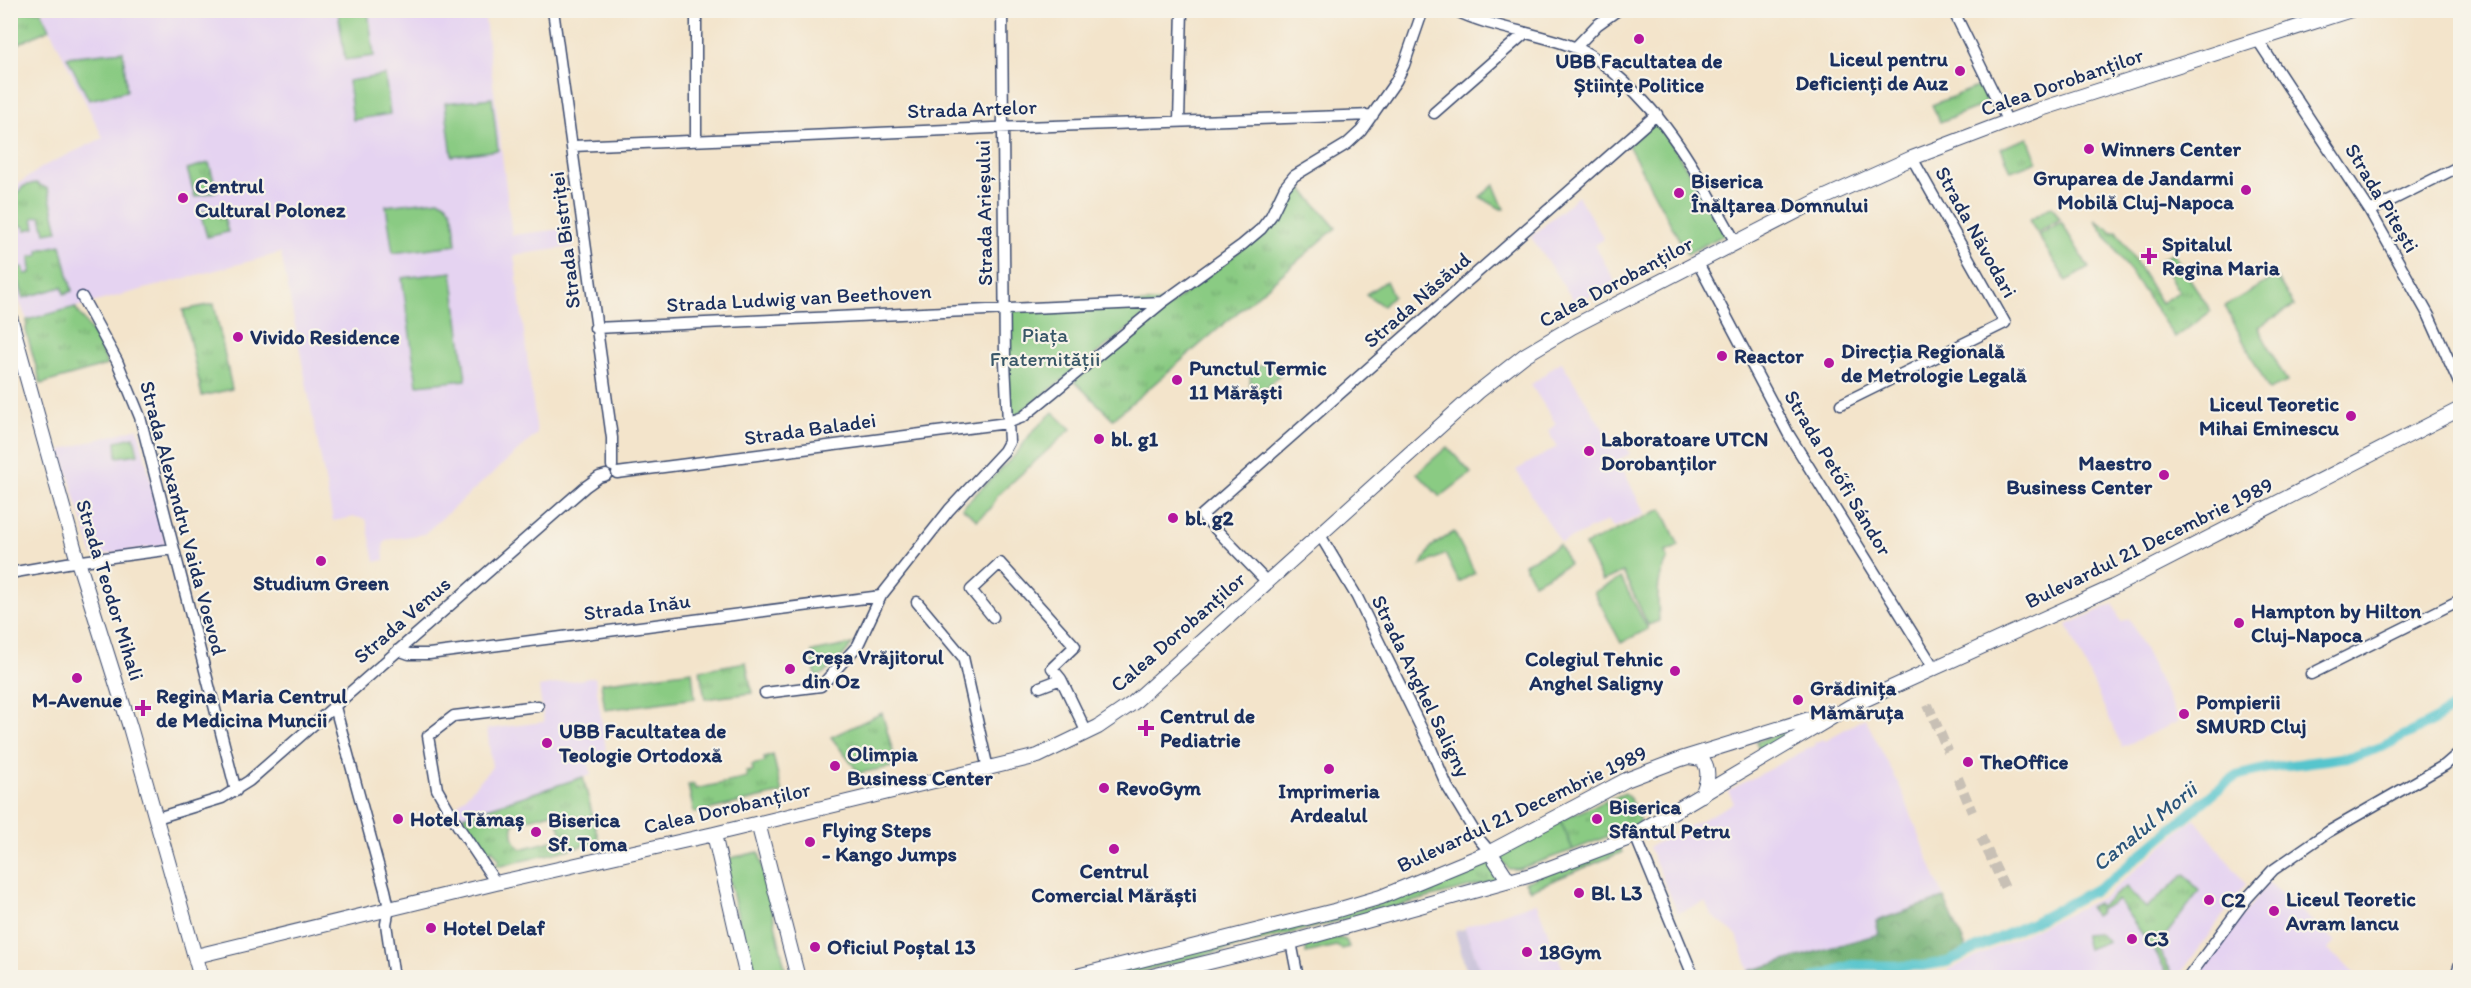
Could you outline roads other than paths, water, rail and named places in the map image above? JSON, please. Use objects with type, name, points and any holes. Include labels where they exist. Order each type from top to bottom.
[{"type":"main road","name":"Calea Dorobanților","points":[[196,956],[389,908],[714,834],[1038,756],[1087,733],[1140,697],[1478,392],[1525,355],[1570,328],[1821,199],[1912,158],[2007,120],[2351,10]]},
{"type":"main road","name":"Strada Teodor Mihali","points":[[10,317],[79,561],[157,818],[201,978]]},
{"type":"main road","name":"Bulevardul 21 Decembrie 1989","points":[[1144,978],[1291,942],[1509,880],[1569,862],[1635,835],[1851,706],[2113,587],[2460,409]]},
{"type":"main road","name":"Bulevardul 21 Decembrie 1989","points":[[1069,978],[1354,906],[1490,852],[1620,783],[1689,757],[1851,706]]},
{"type":"main road","points":[[1689,757],[1702,759],[1707,766],[1707,778],[1702,795]]},
{"type":"main road","points":[[758,823],[798,978]]},
{"type":"main road","points":[[714,834],[747,978]]},
{"type":"main road","points":[[1490,852],[1509,880]]},
{"type":"street","name":"Strada Bistriței","points":[[553,10],[612,438],[611,471]]},
{"type":"street","points":[[696,10],[696,141]]},
{"type":"street","name":"Strada Arieșului","points":[[1002,10],[1005,308]]},
{"type":"street","points":[[1179,121],[1182,10]]},
{"type":"street","points":[[1007,423],[1034,409],[1163,302],[1261,229],[1294,176],[1347,144],[1361,131],[1373,116],[1404,65],[1423,10]]},
{"type":"street","points":[[1454,10],[1524,34],[1575,48],[1605,65],[1657,114],[1685,154],[1736,243]]},
{"type":"street","points":[[1575,48],[1598,25],[1618,10]]},
{"type":"street","points":[[1953,10],[2007,120]]},
{"type":"street","points":[[1434,113],[1524,34]]},
{"type":"street","name":"Strada Pitești","points":[[2257,39],[2370,211],[2429,316],[2460,385]]},
{"type":"street","name":"Strada Năsăud","points":[[1202,515],[1657,114]]},
{"type":"street","name":"Strada Artelor","points":[[573,146],[1002,127],[1373,116]]},
{"type":"street","name":"Strada Năvodari","points":[[1841,404],[2005,323],[1912,158]]},
{"type":"street","points":[[2370,211],[2460,166]]},
{"type":"street","name":"Strada Petőfi Sándor","points":[[1698,263],[1789,435],[1934,668]]},
{"type":"street","name":"Strada Alexandru Vaida Voevod","points":[[82,297],[117,361],[140,417],[236,791]]},
{"type":"street","points":[[765,693],[821,686],[858,645],[881,596],[949,510],[1005,451],[1009,442],[1005,308],[1163,302]]},
{"type":"street","name":"Strada Ludwig van Beethoven","points":[[596,328],[1005,308]]},
{"type":"street","name":"Strada Baladei","points":[[611,471],[1007,423]]},
{"type":"street","name":"Strada Venus","points":[[157,818],[222,798],[236,791],[593,481],[611,471]]},
{"type":"street","name":"Calea Dorobanților","points":[[1202,515],[1267,582]]},
{"type":"street","name":"Strada Anghel Saligny","points":[[1320,535],[1330,549],[1367,618],[1447,786],[1479,839],[1490,852]]},
{"type":"street","points":[[10,573],[79,561],[173,549]]},
{"type":"street","points":[[993,617],[971,590],[1000,563],[1075,646],[1052,668],[1061,679],[1087,733]]},
{"type":"street","name":"Strada Inău","points":[[398,650],[409,654],[429,654],[881,596]]},
{"type":"street","points":[[2311,674],[2460,600]]},
{"type":"street","points":[[917,602],[963,657],[988,769]]},
{"type":"street","points":[[1040,687],[1061,679]]},
{"type":"street","points":[[496,883],[458,826],[437,789],[428,736],[454,716],[538,706]]},
{"type":"street","points":[[335,707],[389,908],[386,924],[394,978]]},
{"type":"street","points":[[2188,978],[2248,897],[2273,870],[2328,832],[2445,765],[2460,752]]},
{"type":"street","points":[[1635,835],[1694,978]]},
{"type":"street","points":[[1291,942],[1298,978]]},
{"type":"street","points":[[2455,978],[2460,964]]},
{"type":"waterway","name":"Canalul Morii","points":[[1813,978],[1852,965],[1922,966],[1947,962],[2040,919],[2106,884],[2236,776],[2268,768],[2355,756],[2382,747],[2435,720],[2460,702]]},
{"type":"tunnel","points":[[1928,705],[1948,751]]},
{"type":"tunnel","points":[[1958,778],[1972,812]]},
{"type":"tunnel","points":[[1981,837],[2005,888]]},
{"type":"place","name":"UBB Facultatea de Științe Politice","points":[[1639,39]]},
{"type":"place","name":"Liceul pentru Deficienți de Auz","points":[[1960,71]]},
{"type":"place","name":"Winners Center","points":[[2089,149]]},
{"type":"place","name":"Gruparea de Jandarmi Mobilă Cluj-Napoca","points":[[2246,190]]},
{"type":"place","name":"Biserica Înălțarea Domnului","points":[[1679,193]]},
{"type":"place","name":"Centrul Cultural Polonez","points":[[183,198]]},
{"type":"place","name":"Spitalul Regina Maria","points":[[2149,256]]},
{"type":"place","name":"Vivido Residence","points":[[238,337]]},
{"type":"place","name":"Reactor","points":[[1722,356]]},
{"type":"place","name":"Direcția Regională de Metrologie Legală","points":[[1829,363]]},
{"type":"place","name":"Punctul Termic 11 Mărăști","points":[[1177,380]]},
{"type":"place","name":"Liceul Teoretic Mihai Eminescu","points":[[2351,416]]},
{"type":"place","name":"bl. g1","points":[[1099,439]]},
{"type":"place","name":"Laboratoare UTCN Dorobanților","points":[[1589,451]]},
{"type":"place","name":"Maestro Business Center","points":[[2164,475]]},
{"type":"place","name":"bl. g2","points":[[1173,518]]},
{"type":"place","name":"Studium Green","points":[[321,561]]},
{"type":"place","name":"Hampton by Hilton Cluj-Napoca","points":[[2239,623]]},
{"type":"place","name":"Creșa Vrăjitorul din Oz","points":[[790,669]]},
{"type":"place","name":"Colegiul Tehnic Anghel Saligny","points":[[1675,671]]},
{"type":"place","name":"M-Avenue","points":[[77,678]]},
{"type":"place","name":"Grădinița Mămăruța","points":[[1798,700]]},
{"type":"place","name":"Regina Maria Centrul de Medicina Muncii","points":[[143,708]]},
{"type":"place","name":"Pompierii SMURD Cluj","points":[[2184,714]]},
{"type":"place","name":"Centrul de Pediatrie","points":[[1146,728]]},
{"type":"place","name":"UBB Facultatea de Teologie Ortodoxă","points":[[547,743]]},
{"type":"place","name":"TheOffice","points":[[1968,762]]},
{"type":"place","name":"Olimpia Business Center","points":[[835,766]]},
{"type":"place","name":"Imprimeria Ardealul","points":[[1329,769]]},
{"type":"place","name":"RevoGym","points":[[1104,788]]},
{"type":"place","name":"Hotel Tămaș","points":[[398,819]]},
{"type":"place","name":"Biserica Sfântul Petru","points":[[1597,819]]},
{"type":"place","name":"Biserica Sf. Toma","points":[[536,832]]},
{"type":"place","name":"Flying Steps - Kango Jumps","points":[[810,842]]},
{"type":"place","name":"Centrul Comercial Mărăști","points":[[1114,849]]},
{"type":"place","name":"Bl. L3","points":[[1579,893]]},
{"type":"place","name":"C2","points":[[2209,900]]},
{"type":"place","name":"Liceul Teoretic Avram Iancu","points":[[2274,911]]},
{"type":"place","name":"Hotel Delaf","points":[[431,928]]},
{"type":"place","name":"C3","points":[[2132,939]]},
{"type":"place","name":"Oficiul Poștal 13","points":[[815,947]]},
{"type":"place","name":"18Gym","points":[[1527,952]]},
{"type":"park label","name":"Piața Fraternității","points":[[1045,347]]}]
